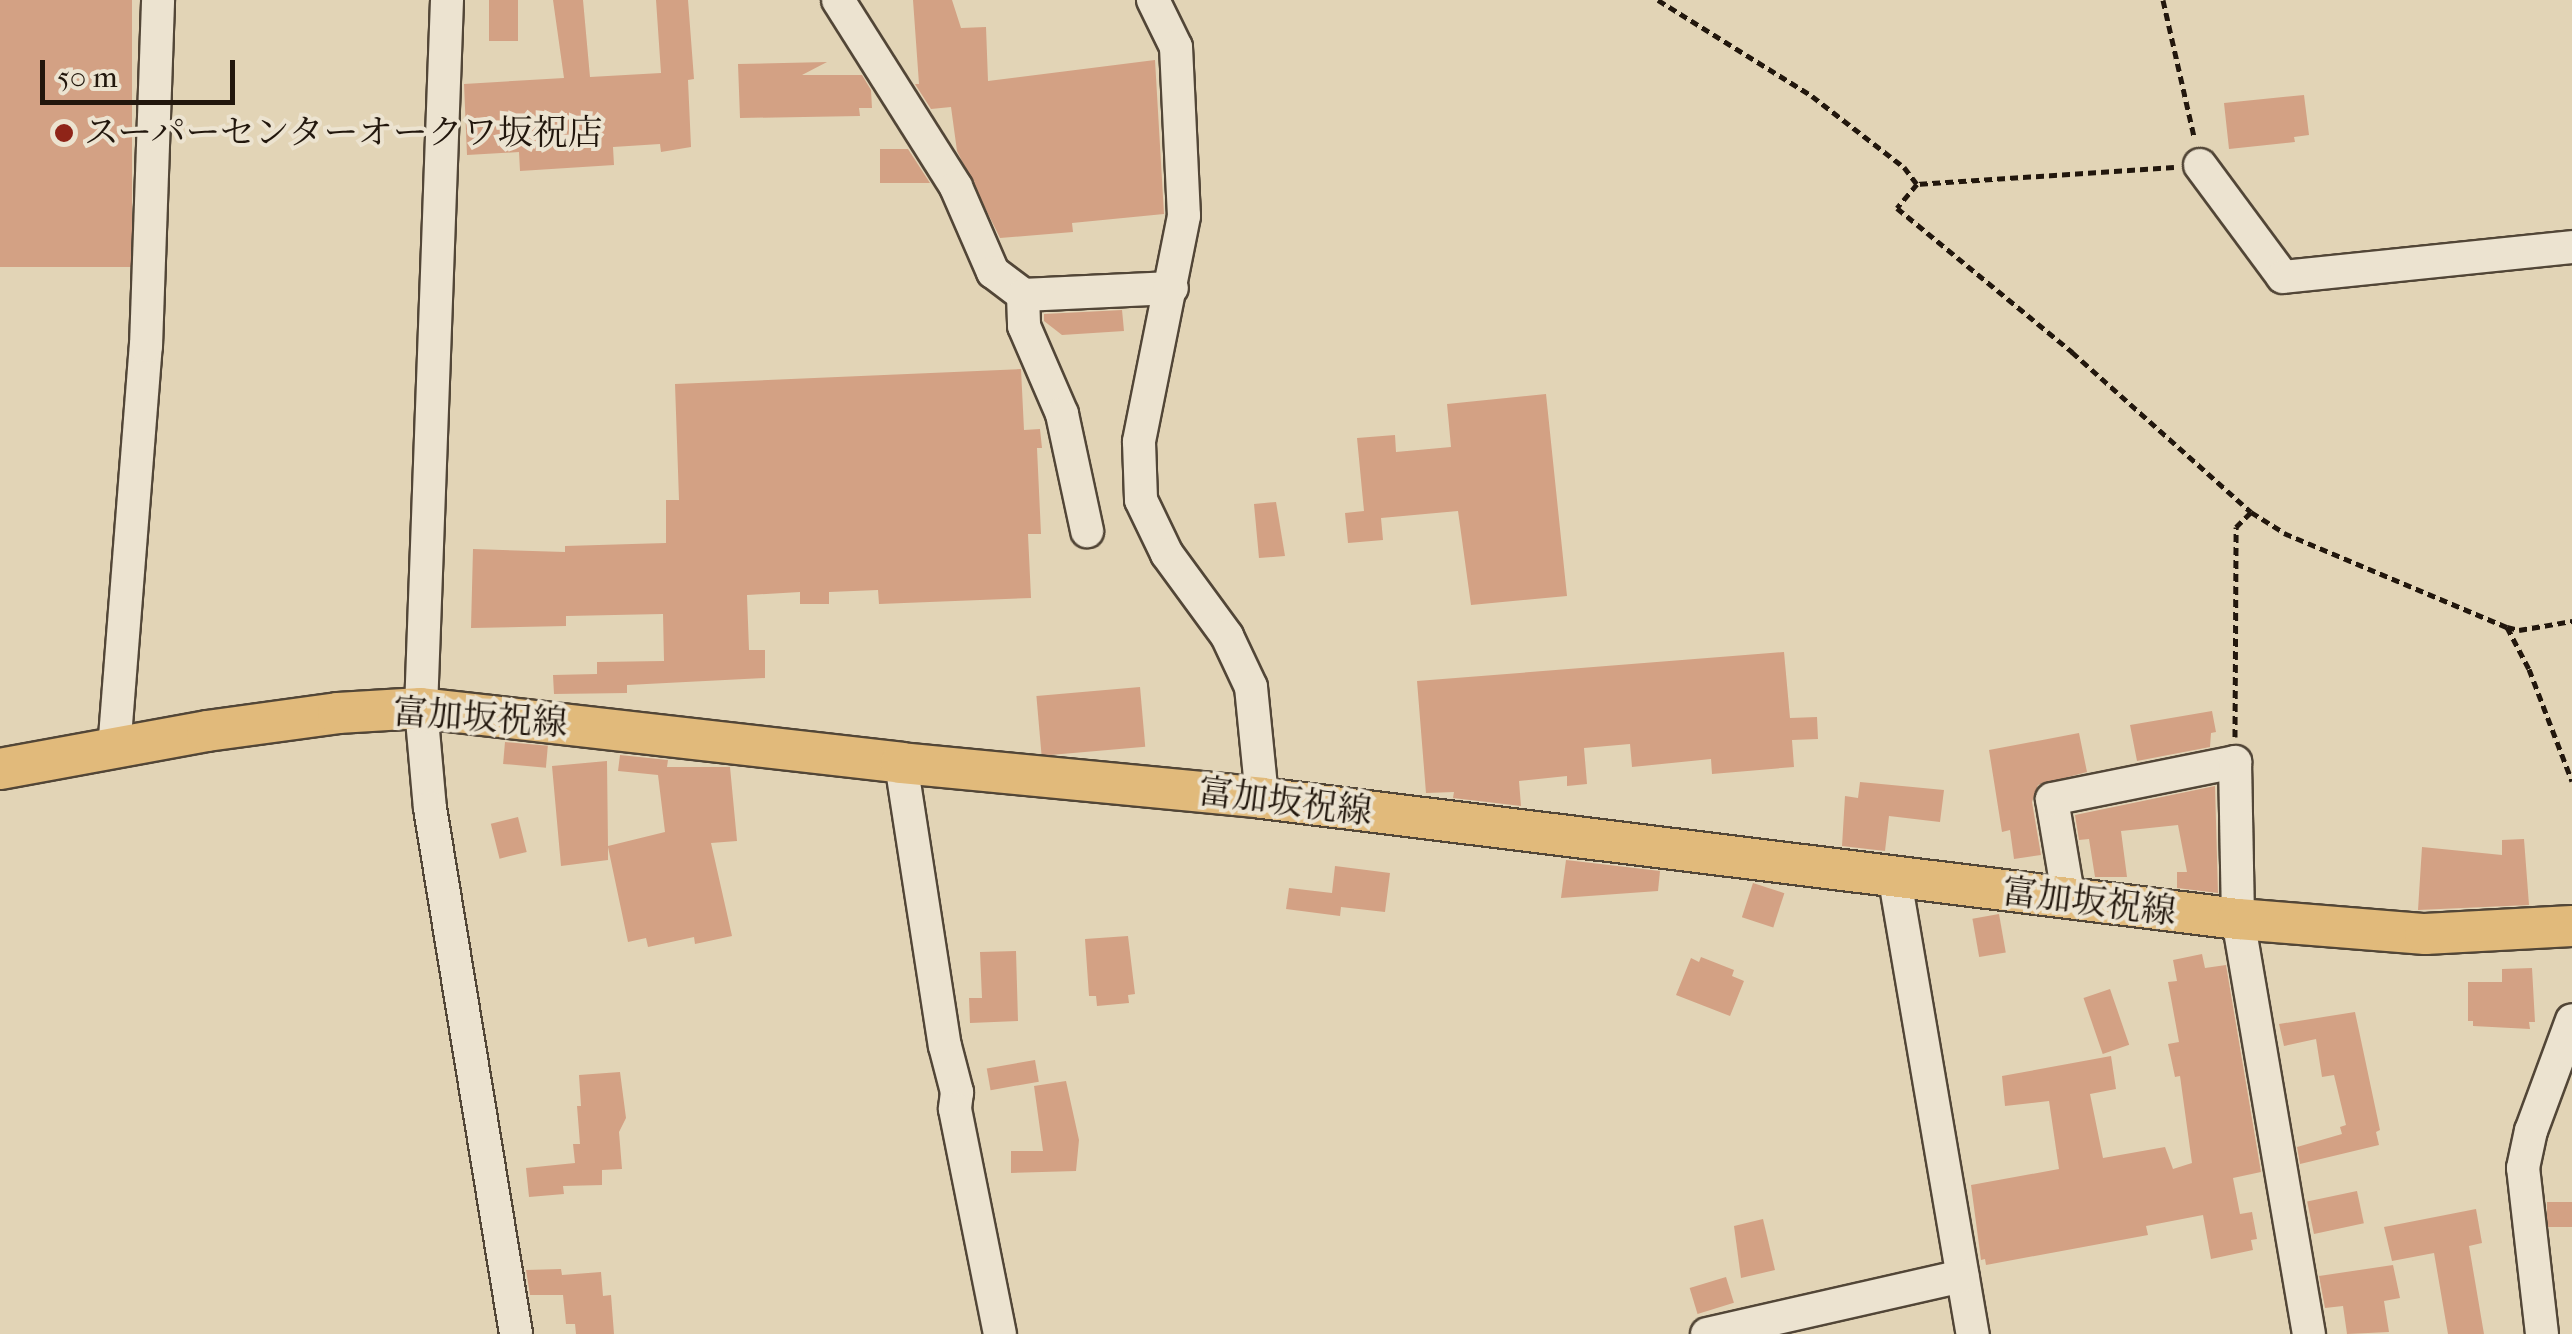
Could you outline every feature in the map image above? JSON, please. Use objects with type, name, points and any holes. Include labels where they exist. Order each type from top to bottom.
[{"type":"main road","name":"富加坂祝線","points":[[0,769],[319,715],[421,708],[901,763],[1262,798],[1895,880],[2238,919],[2425,934],[2572,926]]},
{"type":"street","points":[[114,750],[146,346],[158,0]]},
{"type":"street","points":[[447,0],[421,708],[430,808],[516,1334]]},
{"type":"street","points":[[838,0],[956,187],[992,272],[1023,296],[1172,288]]},
{"type":"street","points":[[1160,2],[1176,47],[1184,216],[1139,442],[1141,500],[1167,554],[1227,636],[1251,687],[1262,798]]},
{"type":"street","points":[[2200,166],[2283,277],[2572,247]]},
{"type":"street","points":[[1023,296],[1024,326],[1062,414],[1087,531]]},
{"type":"street","points":[[2069,900],[2052,799],[2235,762],[2238,919],[2309,1334]]},
{"type":"street","points":[[901,763],[945,1046],[957,1092],[954,1109],[1000,1334]]},
{"type":"street","points":[[1895,880],[1973,1334]]},
{"type":"street","points":[[2542,1334],[2523,1168],[2531,1131],[2572,1020]]},
{"type":"street","points":[[1707,1334],[1963,1276]]},
{"type":"path","points":[[1658,0],[1812,96],[1904,167],[1917,184]]},
{"type":"path","points":[[2163,0],[2200,166],[1917,184],[1897,208],[2072,352],[2252,512],[2284,533],[2519,630],[2572,621]]},
{"type":"path","points":[[2235,762],[2236,527],[2252,512]]},
{"type":"path","points":[[2507,626],[2529,669],[2572,780]]},
{"type":"building","name":"スーパーセンターオークワ坂祝店","points":[[0,0],[132,0],[132,267],[0,267]]},
{"type":"building","points":[[489,0],[518,0],[518,41],[489,41]]},
{"type":"building","points":[[553,0],[583,0],[590,77],[661,73],[656,0],[688,0],[694,79],[688,80],[691,147],[661,152],[660,144],[613,147],[614,165],[520,171],[519,152],[467,155],[464,84],[564,78]]},
{"type":"building","points":[[913,0],[952,0],[961,28],[986,27],[988,81],[1155,60],[1164,214],[1072,223],[1073,232],[1000,238],[957,151],[951,107],[931,109],[915,84],[919,84]]},
{"type":"building","points":[[827,62],[802,75],[862,75],[871,90],[872,108],[859,108],[860,116],[740,118],[738,64]]},
{"type":"building","points":[[2304,95],[2309,135],[2294,137],[2295,142],[2229,149],[2224,103]]},
{"type":"building","points":[[880,149],[908,149],[930,183],[880,183]]},
{"type":"building","points":[[1122,310],[1124,331],[1062,335],[1044,321],[1044,314]]},
{"type":"building","points":[[1021,369],[1024,430],[1040,429],[1042,448],[1037,448],[1041,534],[1028,534],[1031,598],[879,604],[878,590],[829,592],[829,604],[800,604],[800,592],[747,595],[749,650],[765,650],[765,678],[627,685],[627,693],[554,694],[553,675],[597,674],[597,662],[664,661],[663,614],[566,616],[566,626],[471,628],[473,549],[565,552],[565,546],[666,543],[666,500],[679,500],[675,384]]},
{"type":"building","points":[[1546,394],[1567,596],[1471,605],[1458,511],[1381,518],[1383,540],[1348,543],[1345,513],[1364,511],[1357,438],[1395,435],[1396,452],[1451,447],[1447,404]]},
{"type":"building","points":[[1276,502],[1285,556],[1259,558],[1254,504]]},
{"type":"building","points":[[1784,652],[1790,718],[1817,717],[1818,739],[1792,740],[1794,767],[1712,774],[1711,759],[1632,767],[1630,744],[1584,748],[1587,784],[1567,786],[1567,776],[1519,781],[1521,806],[1453,798],[1454,792],[1426,793],[1417,681]]},
{"type":"building","points":[[1140,687],[1145,747],[1042,756],[1036,696]]},
{"type":"building","points":[[2212,711],[2216,732],[2211,733],[2210,747],[2137,761],[2130,725]]},
{"type":"building","points":[[2079,733],[2087,772],[2038,785],[2032,802],[2041,855],[2014,859],[2010,830],[2002,832],[1989,750]]},
{"type":"building","points":[[505,742],[548,746],[546,768],[503,764]]},
{"type":"building","points":[[620,755],[668,760],[667,767],[730,767],[737,841],[711,843],[732,936],[695,944],[694,937],[648,947],[646,938],[628,942],[608,847],[608,860],[561,866],[552,766],[607,761],[608,846],[665,832],[658,775],[618,771]]},
{"type":"building","points":[[1860,782],[1944,790],[1940,822],[1889,816],[1885,851],[1842,846],[1845,796],[1858,798]]},
{"type":"building","points":[[2215,786],[2218,893],[2177,888],[2177,872],[2187,872],[2178,825],[2121,831],[2127,877],[2095,877],[2089,839],[2079,840],[2075,815]]},
{"type":"building","points":[[518,817],[527,852],[500,859],[491,824]]},
{"type":"building","points":[[2524,839],[2529,905],[2418,910],[2422,847],[2502,855],[2502,840]]},
{"type":"building","points":[[1566,860],[1660,871],[1658,891],[1561,898]]},
{"type":"building","points":[[1335,866],[1390,873],[1385,912],[1341,907],[1340,916],[1286,909],[1289,888],[1332,893]]},
{"type":"building","points":[[1753,883],[1784,893],[1773,927],[1742,917]]},
{"type":"building","points":[[1999,914],[2006,952],[1979,957],[1972,919]]},
{"type":"building","points":[[1128,936],[1135,994],[1128,995],[1129,1003],[1097,1006],[1096,996],[1089,996],[1085,939]]},
{"type":"building","points":[[1016,951],[1018,1021],[970,1023],[969,998],[982,998],[980,952]]},
{"type":"building","points":[[2202,954],[2205,968],[2226,965],[2261,1172],[2233,1178],[2240,1214],[2252,1212],[2257,1239],[2251,1240],[2253,1250],[2211,1259],[2203,1215],[2146,1226],[2148,1235],[1986,1265],[1985,1259],[1981,1260],[1971,1185],[2059,1169],[2049,1101],[2005,1106],[2002,1076],[2111,1056],[2116,1089],[2090,1094],[2103,1158],[2165,1147],[2173,1169],[2192,1163],[2180,1076],[2175,1077],[2168,1044],[2179,1042],[2168,982],[2177,981],[2173,960]]},
{"type":"building","points":[[1701,957],[1734,970],[1732,976],[1744,981],[1730,1016],[1676,995],[1691,958],[1699,962]]},
{"type":"building","points":[[2532,968],[2535,1022],[2529,1022],[2530,1029],[2473,1026],[2473,1021],[2468,1021],[2468,982],[2502,982],[2502,969]]},
{"type":"building","points":[[2110,989],[2129,1045],[2103,1054],[2084,998]]},
{"type":"building","points":[[2355,1012],[2380,1130],[2376,1132],[2379,1145],[2300,1164],[2297,1147],[2342,1134],[2340,1127],[2346,1125],[2334,1075],[2322,1077],[2316,1039],[2284,1046],[2279,1024]]},
{"type":"building","points":[[1035,1060],[1039,1082],[991,1090],[987,1069]]},
{"type":"building","points":[[620,1072],[626,1118],[619,1132],[622,1169],[602,1170],[602,1185],[563,1186],[564,1194],[529,1197],[526,1168],[575,1163],[573,1144],[580,1144],[579,1075]]},
{"type":"building","points":[[1066,1081],[1079,1140],[1076,1171],[1011,1173],[1011,1151],[1043,1151],[1034,1086]]},
{"type":"building","points":[[2357,1191],[2364,1223],[2314,1234],[2307,1202]]},
{"type":"building","points":[[2547,1202],[2572,1202],[2572,1227],[2547,1227]]},
{"type":"building","points":[[2476,1209],[2482,1243],[2469,1246],[2484,1334],[2448,1334],[2434,1253],[2392,1261],[2384,1227]]},
{"type":"building","points":[[1763,1219],[1775,1270],[1741,1278],[1734,1226]]},
{"type":"building","points":[[2393,1265],[2400,1298],[2384,1301],[2389,1332],[2347,1334],[2343,1306],[2325,1308],[2319,1276]]},
{"type":"building","points":[[561,1269],[562,1275],[601,1272],[603,1296],[611,1295],[614,1334],[576,1334],[575,1324],[566,1324],[563,1295],[530,1295],[526,1270]]},
{"type":"building","points":[[1726,1277],[1734,1303],[1698,1314],[1690,1288]]},
{"type":"place","name":"スーパーセンターオークワ坂祝店","points":[[64,133]]}]
